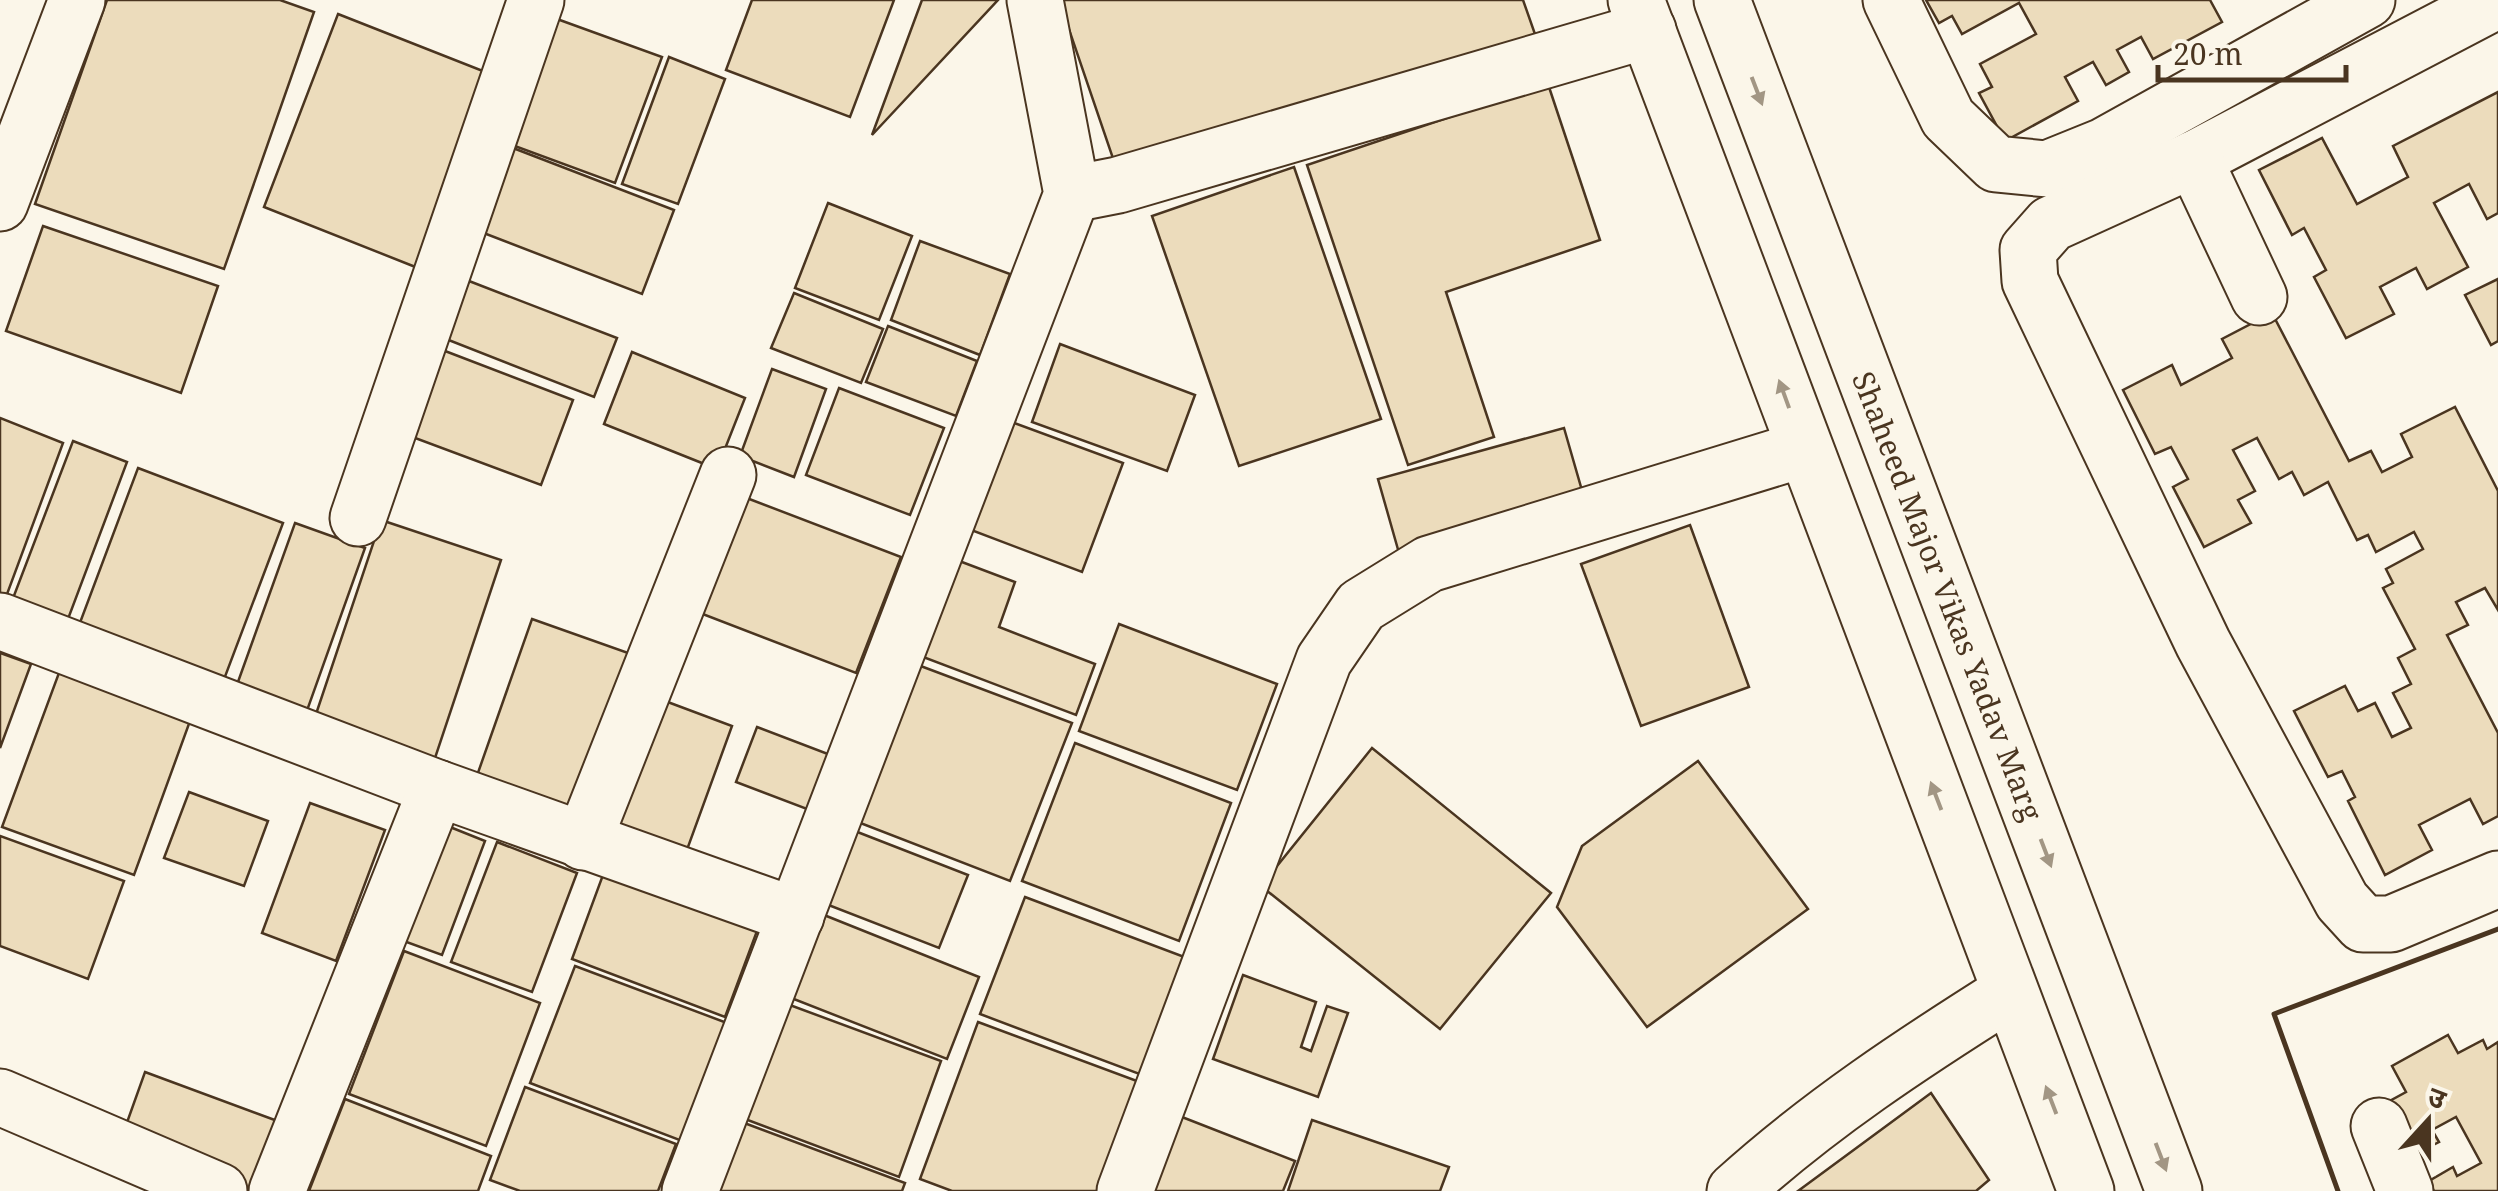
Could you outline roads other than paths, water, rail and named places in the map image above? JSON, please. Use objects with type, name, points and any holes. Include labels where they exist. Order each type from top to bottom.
[{"type":"street","points":[[0,203],[77,0]]},
{"type":"street","points":[[358,518],[536,0]]},
{"type":"street","points":[[690,1191],[1072,194],[1035,0]]},
{"type":"street","name":"Shaheed Major Vikas Yadav Marg","points":[[1722,0],[2174,1191]]},
{"type":"street","points":[[1891,0],[1948,118],[1996,164],[2046,168],[2104,146],[2367,0]]},
{"type":"street","points":[[2498,0],[2194,159],[2051,224],[2028,250],[2030,281],[2203,643],[2342,901],[2363,924],[2391,924],[2498,879]]},
{"type":"street","points":[[1072,194],[1118,185],[1642,15],[2086,1191]]},
{"type":"street","points":[[2194,159],[2259,297]]},
{"type":"street","points":[[1126,1191],[1324,660],[1361,606],[1429,564],[1804,450]]},
{"type":"street","points":[[583,842],[728,475]]},
{"type":"street","points":[[0,620],[436,788],[796,916]]},
{"type":"street","points":[[277,1191],[436,788]]},
{"type":"street","points":[[1735,1191],[1797,1135],[1852,1095],[2010,992]]},
{"type":"street","points":[[0,1096],[219,1191]]},
{"type":"street","points":[[2379,1126],[2405,1191]]}]
